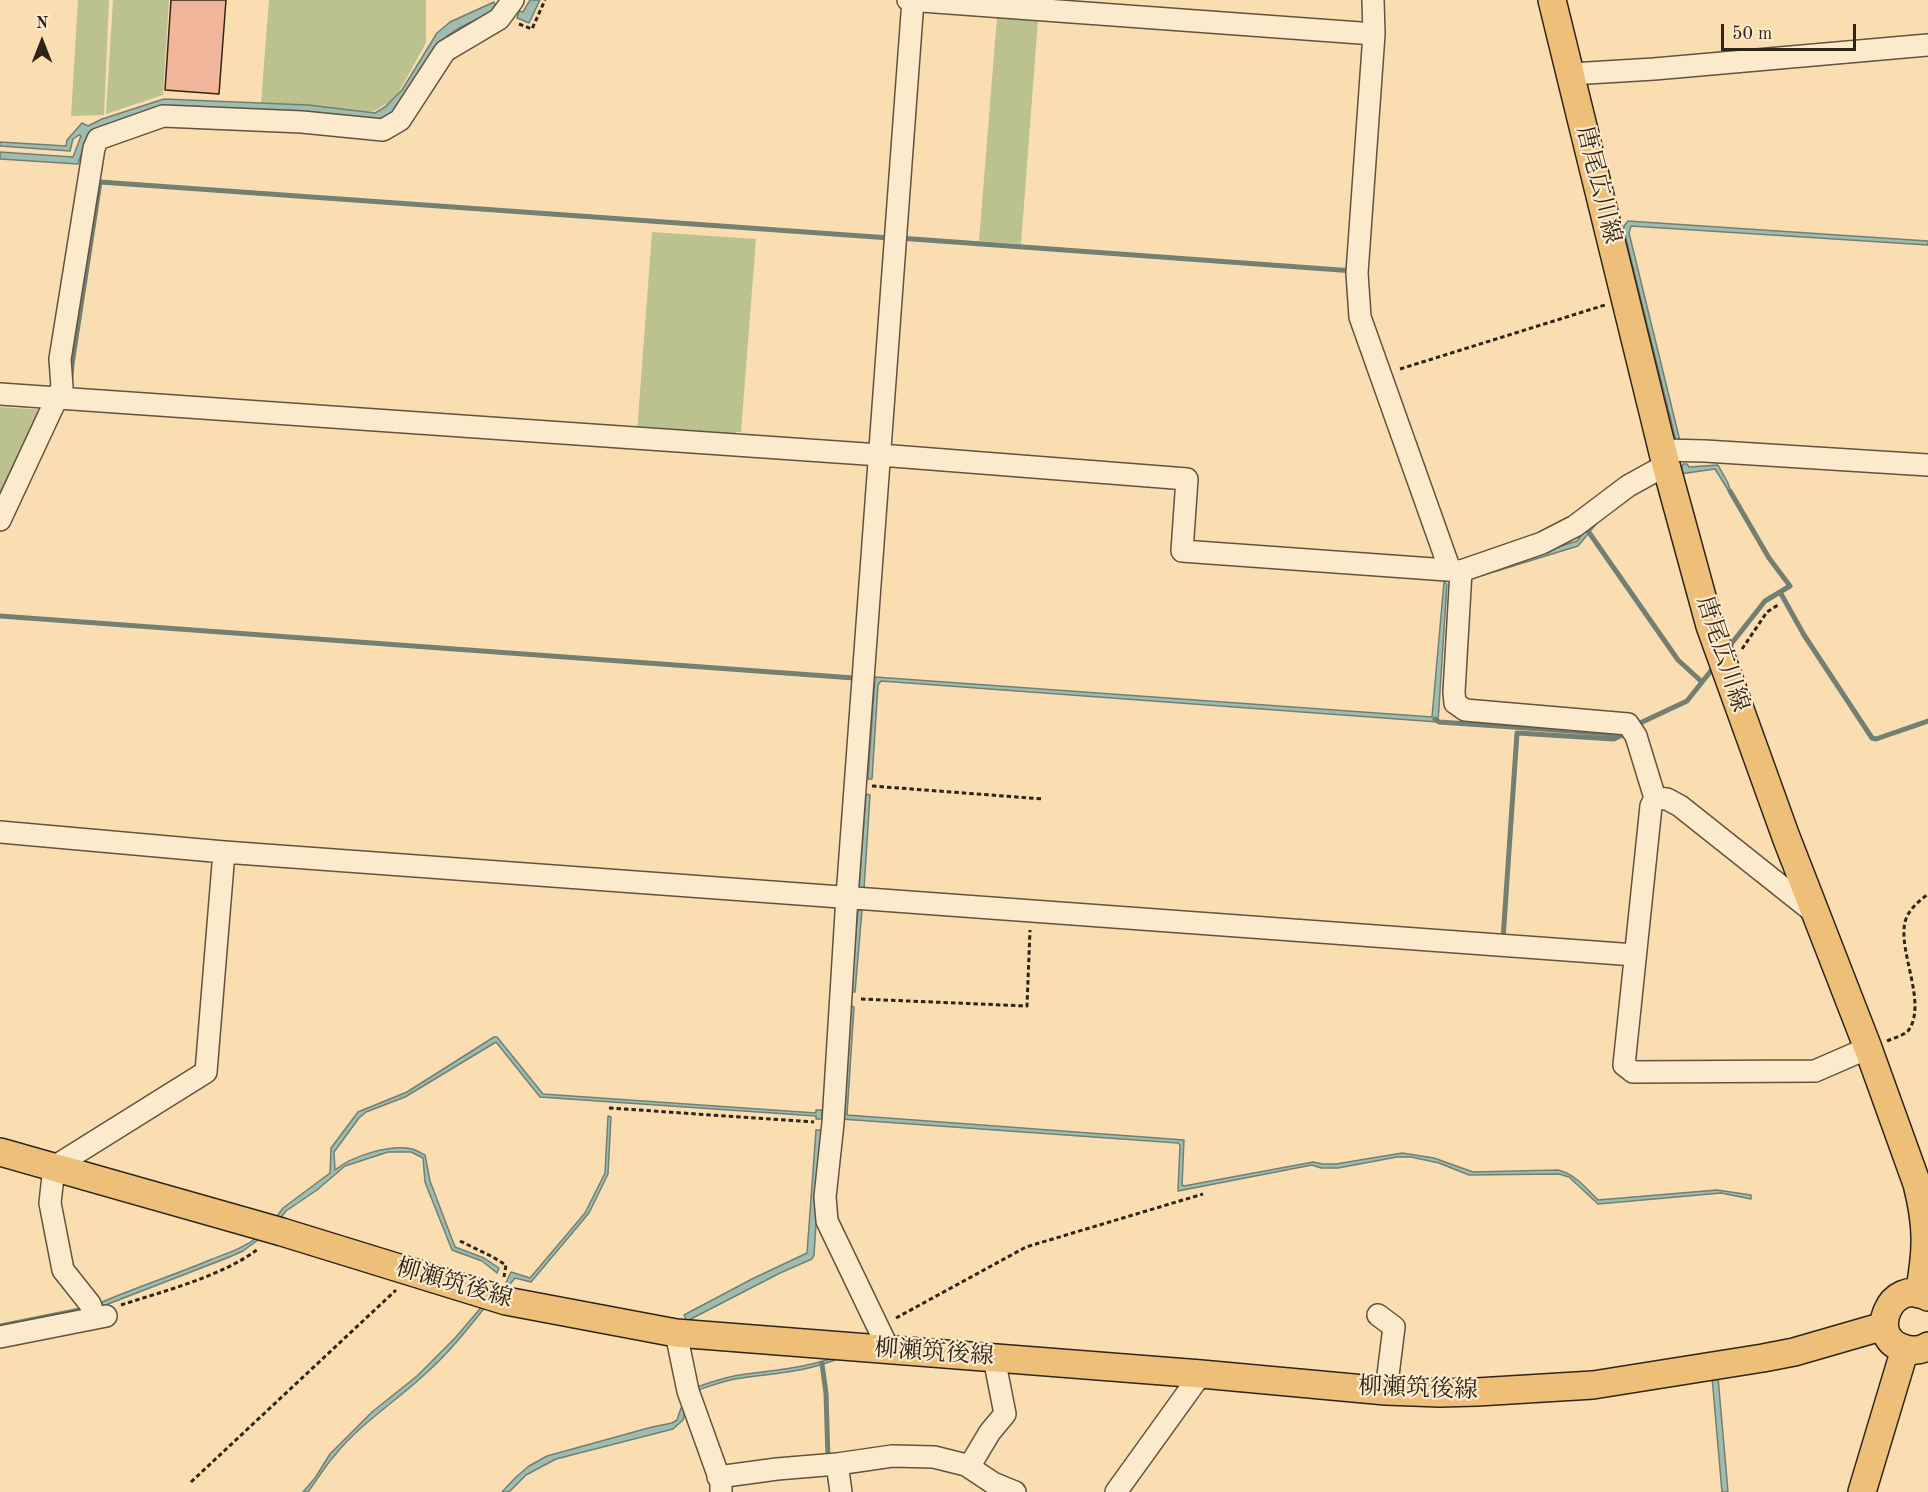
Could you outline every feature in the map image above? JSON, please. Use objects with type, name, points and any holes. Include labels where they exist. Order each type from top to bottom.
[{"type":"main road","name":"唐尾広川線","points":[[1552,0],[1665,458],[1710,626],[1782,826],[1868,1048],[1917,1184],[1924,1218],[1927,1255],[1924,1296],[1904,1294],[1894,1299],[1888,1307],[1884,1326]]},
{"type":"main road","name":"柳瀬筑後線","points":[[0,1152],[282,1232],[495,1298],[676,1333],[884,1339],[994,1358],[1386,1391],[1477,1392],[1593,1385],[1763,1358],[1794,1352],[1884,1326]]},
{"type":"main road","points":[[1865,1491],[1917,1348],[1900,1348],[1891,1341],[1884,1326]]},
{"type":"street","points":[[0,520],[62,387],[60,358],[94,148],[98,139],[163,116],[302,122],[383,130],[400,120],[445,51],[500,17],[513,0]]},
{"type":"street","points":[[908,0],[1374,34]]},
{"type":"street","points":[[884,1339],[826,1221],[825,1197],[833,1123],[847,897],[913,0]]},
{"type":"street","points":[[1373,0],[1374,34],[1357,273],[1360,317],[1456,570],[1455,703],[1465,710],[1628,724],[1636,736],[1655,798],[1651,806],[1623,1065],[1633,1072],[1815,1071],[1868,1048]]},
{"type":"street","points":[[1571,74],[1928,45]]},
{"type":"street","points":[[0,394],[880,455],[1186,479],[1182,551],[1456,570],[1542,543],[1575,526],[1665,458],[1705,451],[1928,465]]},
{"type":"street","points":[[1655,798],[1666,799],[1680,806],[1816,915]]},
{"type":"street","points":[[0,832],[224,852],[1635,956]]},
{"type":"street","points":[[0,1337],[101,1317],[63,1270],[50,1203],[54,1167],[206,1072],[224,852]]},
{"type":"street","points":[[1378,1315],[1394,1327],[1386,1391]]},
{"type":"street","points":[[676,1333],[688,1390],[720,1485],[777,1469],[892,1456],[934,1457],[969,1467],[993,1483],[1015,1492]]},
{"type":"street","points":[[969,1467],[990,1432],[1005,1414],[994,1358]]},
{"type":"street","points":[[1116,1492],[1201,1374]]},
{"type":"street","points":[[837,1464],[841,1492]]},
{"type":"path","points":[[500,17],[532,29],[545,0]]},
{"type":"path","points":[[1381,375],[1626,298]]},
{"type":"path","points":[[1726,672],[1767,612],[1779,605]]},
{"type":"path","points":[[856,784],[1043,799]]},
{"type":"path","points":[[1868,1048],[1908,1032],[1916,1017],[1916,989],[1904,936],[1905,922],[1911,909],[1928,894]]},
{"type":"path","points":[[841,999],[1027,1006],[1031,910]]},
{"type":"path","points":[[609,1108],[833,1123]]},
{"type":"path","points":[[884,1339],[1026,1247],[1203,1194]]},
{"type":"path","points":[[101,1317],[114,1307],[184,1284],[245,1259],[282,1232]]},
{"type":"path","points":[[460,1241],[506,1266],[506,1272],[495,1298]]},
{"type":"path","points":[[191,1482],[414,1273]]},
{"type":"green space","points":[[78,0],[109,0],[104,115],[71,116]]},
{"type":"green space","points":[[113,0],[169,0],[163,95],[106,114]]},
{"type":"green space","points":[[269,0],[426,0],[426,43],[395,99],[372,112],[261,103]]},
{"type":"green space","points":[[997,17],[1038,20],[1021,244],[979,241]]},
{"type":"green space","points":[[652,232],[756,239],[741,432],[736,432],[733,440],[637,432]]},
{"type":"green space","points":[[0,407],[46,410],[0,510]]},
{"type":"shaded area","points":[[530,0],[540,0],[529,23],[517,18],[519,11],[523,12]]},
{"type":"shaded area","points":[[494,2],[497,9],[447,36],[433,53],[396,110],[384,118],[371,120],[326,114],[92,131],[86,139],[78,164],[0,159],[0,152],[73,157],[81,136],[79,135],[73,139],[70,151],[0,146],[0,142],[66,146],[67,140],[82,123],[88,126],[102,119],[164,99],[308,105],[375,113],[385,107],[402,90],[437,33],[450,22]]},
{"type":"shaded area","points":[[1628,221],[1928,241],[1928,245],[1631,226],[1629,233],[1680,441],[1676,441],[1624,231],[1624,226]]},
{"type":"shaded area","points":[[1683,464],[1689,467],[1718,465],[1732,496],[1715,469],[1680,474]]},
{"type":"shaded area","points":[[1654,480],[1655,483],[1601,518],[1578,546],[1471,579],[1470,575],[1577,541],[1599,513]]},
{"type":"shaded area","points":[[1444,582],[1447,584],[1438,722],[881,681],[878,685],[872,779],[868,779],[875,677],[1432,717]]},
{"type":"shaded area","points":[[866,794],[870,795],[864,889],[859,889]]},
{"type":"shaded area","points":[[858,910],[862,910],[855,992],[851,992]]},
{"type":"shaded area","points":[[851,1006],[854,1007],[847,1115],[1184,1140],[1182,1185],[1184,1186],[1313,1162],[1336,1164],[1402,1153],[1434,1158],[1473,1172],[1558,1170],[1575,1178],[1598,1200],[1717,1190],[1751,1195],[1751,1199],[1721,1193],[1598,1204],[1569,1177],[1559,1174],[1469,1175],[1439,1163],[1411,1157],[1397,1157],[1338,1168],[1321,1168],[1312,1165],[1178,1191],[1180,1145],[1178,1143],[841,1119]]},
{"type":"shaded area","points":[[497,1037],[543,1094],[816,1113],[816,1110],[822,1110],[822,1119],[816,1119],[816,1116],[540,1097],[496,1042],[405,1097],[366,1112],[334,1152],[335,1170],[361,1156],[393,1148],[414,1149],[425,1155],[430,1181],[455,1247],[484,1258],[499,1268],[497,1273],[482,1261],[452,1250],[425,1182],[423,1158],[411,1152],[388,1152],[345,1166],[317,1190],[286,1211],[278,1221],[275,1219],[283,1208],[330,1173],[331,1148],[358,1112],[407,1092]]},
{"type":"shaded area","points":[[608,1116],[611,1117],[608,1174],[589,1213],[531,1282],[515,1278],[506,1289],[504,1287],[511,1272],[530,1278],[585,1213],[605,1173]]},
{"type":"shaded area","points":[[816,1130],[822,1130],[812,1259],[687,1321],[684,1315],[807,1253]]},
{"type":"shaded area","points":[[259,1236],[262,1237],[243,1251],[103,1306],[102,1302],[235,1250]]},
{"type":"shaded area","points":[[484,1304],[486,1306],[441,1359],[345,1443],[308,1492],[303,1492],[330,1454],[372,1412],[417,1376],[456,1337]]},
{"type":"shaded area","points":[[841,1355],[842,1357],[802,1369],[730,1380],[698,1390],[697,1387],[729,1377],[801,1366]]},
{"type":"shaded area","points":[[1712,1377],[1718,1377],[1728,1492],[1722,1492]]},
{"type":"shaded area","points":[[681,1408],[686,1408],[683,1420],[673,1429],[556,1459],[526,1475],[509,1492],[502,1492],[529,1466],[547,1456],[672,1423],[677,1420]]},
{"type":"building","points":[[171,0],[226,0],[219,94],[165,90]]},
{"type":"waterway","points":[[71,377],[100,182],[890,238]]},
{"type":"waterway","points":[[899,238],[1354,271]]},
{"type":"waterway","points":[[1728,648],[1765,601],[1790,586],[1769,558],[1730,491]]},
{"type":"waterway","points":[[1588,531],[1678,660],[1702,682]]},
{"type":"waterway","points":[[1780,592],[1804,635],[1872,738],[1876,739],[1928,721]]},
{"type":"waterway","points":[[0,616],[854,678]]},
{"type":"waterway","points":[[1638,724],[1687,701],[1714,667]]},
{"type":"waterway","points":[[1435,719],[1439,722],[1615,734]]},
{"type":"waterway","points":[[1501,939],[1503,939],[1517,733],[1614,739],[1622,735]]},
{"type":"waterway","points":[[0,1326],[80,1310]]},
{"type":"waterway","points":[[822,1364],[826,1393],[828,1459]]}]
